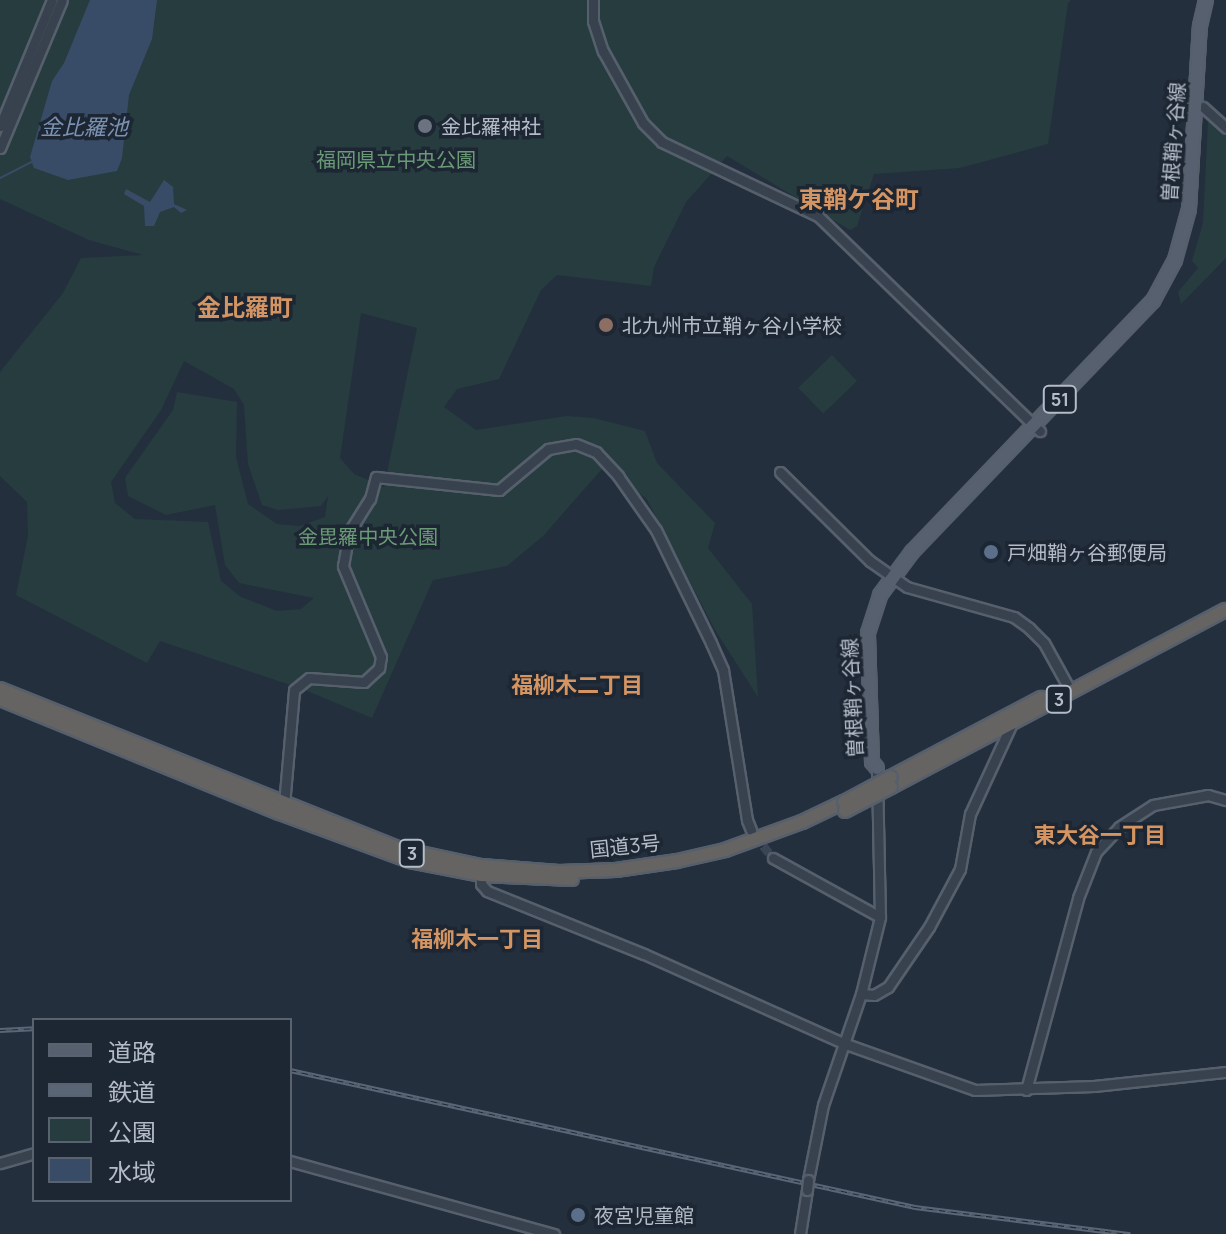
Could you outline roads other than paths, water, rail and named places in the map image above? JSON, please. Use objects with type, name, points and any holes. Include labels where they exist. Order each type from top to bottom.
[{"type":"highway","name":"国道3号","points":[[0,699],[393,856],[481,870],[616,870],[725,850],[844,807],[1226,601]]},
{"type":"highway","name":"国道3号","points":[[891,782],[1012,723],[1069,688],[1226,610]]},
{"type":"highway","name":"国道3号","points":[[0,689],[284,805],[412,853],[481,870]]},
{"type":"main road","name":"曽根鞘ヶ谷線","points":[[1037,429],[1153,301],[1175,260],[1189,209],[1200,26],[1206,0]]},
{"type":"main road","name":"曽根鞘ヶ谷線","points":[[877,768],[873,650],[878,618],[895,578],[1146,320],[1170,287],[1182,263],[1197,210],[1207,27],[1213,0]]},
{"type":"street","points":[[0,126],[52,0]]},
{"type":"street","points":[[0,148],[62,0]]},
{"type":"street","points":[[593,0],[593,21],[603,51],[643,123],[662,142],[818,216],[1037,429]]},
{"type":"street","points":[[1203,107],[1226,128]]},
{"type":"street","points":[[284,805],[294,690],[309,678],[364,682],[379,668],[381,657],[343,566],[349,532],[370,499],[376,477],[499,490],[548,449],[576,444],[596,452],[618,476],[656,530],[711,643],[723,670],[751,830]]},
{"type":"street","points":[[780,472],[870,561],[895,578],[934,597],[1014,617],[1044,643],[1069,688]]},
{"type":"street","points":[[861,994],[874,995],[888,987],[929,927],[960,869],[970,814],[1012,723]]},
{"type":"street","points":[[800,1234],[823,1105],[861,994],[880,917],[877,768]]},
{"type":"street","points":[[1026,1090],[1078,898],[1096,852],[1119,827],[1153,805],[1208,795],[1226,800]]},
{"type":"street","points":[[773,858],[880,917]]},
{"type":"street","points":[[481,870],[481,884],[487,891],[644,954],[843,1043],[975,1090],[1026,1090],[1226,1072]]},
{"type":"street","points":[[0,1163],[32,1154]]},
{"type":"street","points":[[292,1162],[554,1234]]},
{"type":"water","name":"金比羅池","points":[[90,0],[157,0],[152,39],[129,95],[122,158],[117,171],[68,180],[34,168],[30,157],[52,81],[64,63]]},
{"type":"water","points":[[164,180],[173,187],[174,204],[187,210],[181,213],[174,207],[160,212],[154,226],[145,226],[144,206],[124,194],[126,189],[150,202]]},
{"type":"waterway","points":[[0,178],[31,162]]},
{"type":"tunnel","points":[[755,835],[773,858]]},
{"type":"railway","points":[[0,1030],[32,1028]]},
{"type":"railway","points":[[292,1070],[915,1207],[1130,1234]]},
{"type":"place","name":"金比羅神社","points":[[425,126]]},
{"type":"place","name":"北九州市立鞘ヶ谷小学校","points":[[606,325]]},
{"type":"place","name":"戸畑鞘ヶ谷郵便局","points":[[991,552]]},
{"type":"place","name":"夜宮児童館","points":[[578,1215]]},
{"type":"district","name":"東鞘ケ谷町","points":[[859,199]]},
{"type":"district","name":"金比羅町","points":[[245,307]]},
{"type":"district","name":"福柳木二丁目","points":[[577,686]]},
{"type":"district","name":"東大谷一丁目","points":[[1100,836]]},
{"type":"district","name":"福柳木一丁目","points":[[477,940]]},
{"type":"park label","name":"福岡県立中央公園","points":[[396,159]]},
{"type":"park label","name":"金毘羅中央公園","points":[[368,536]]}]
